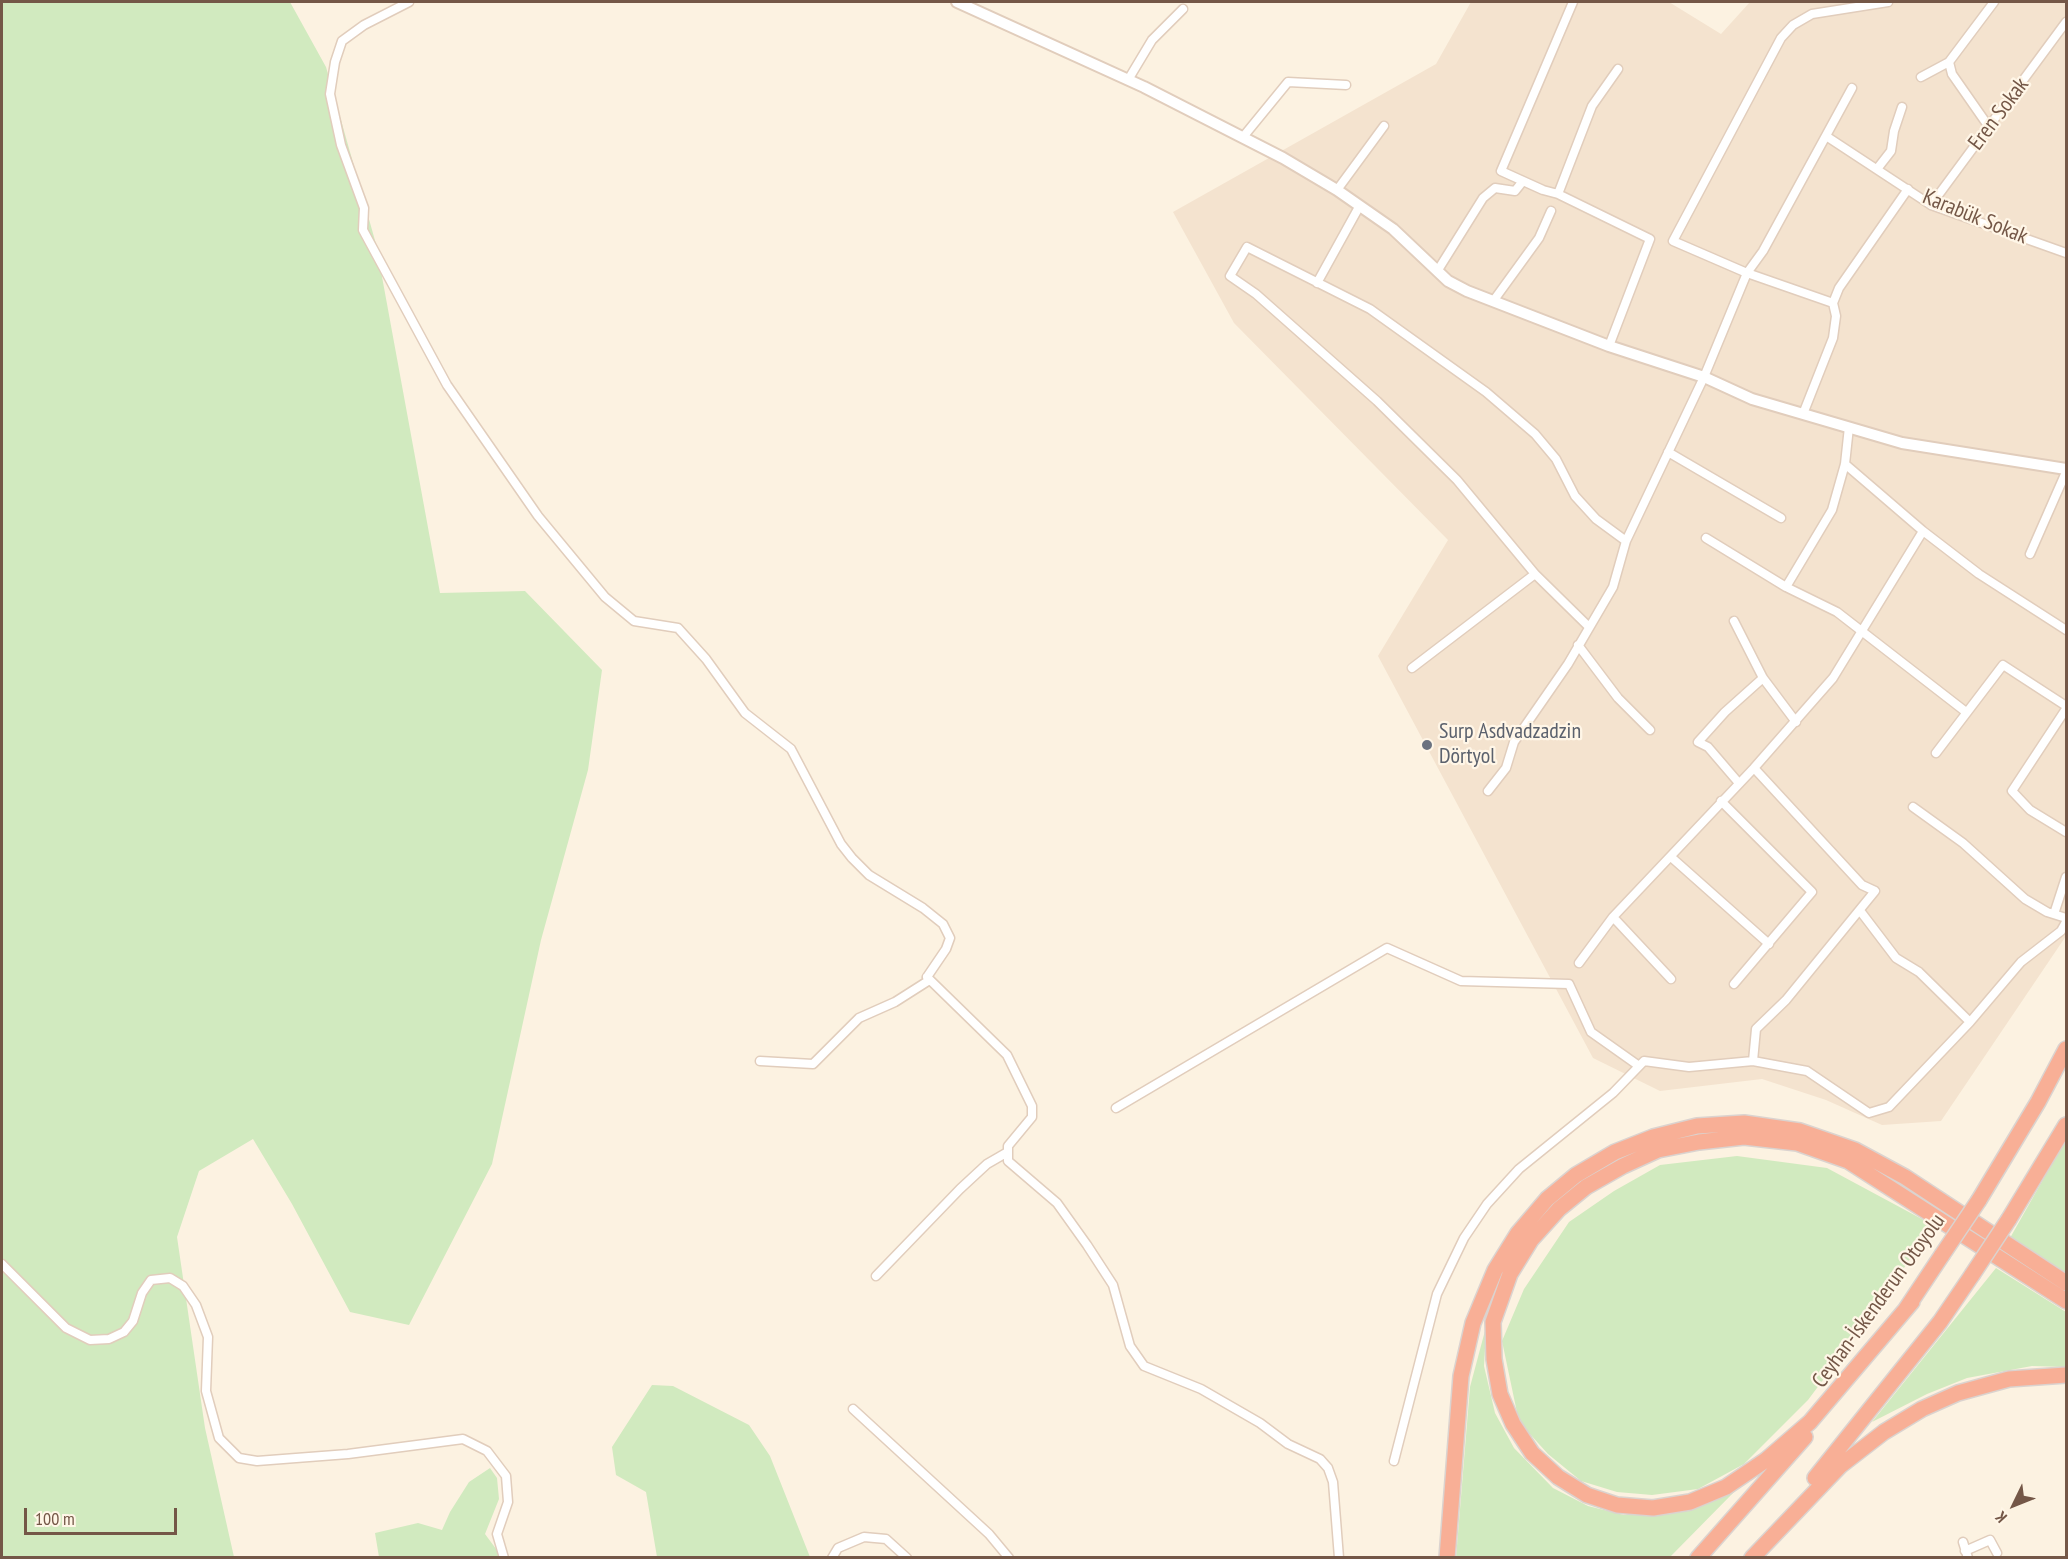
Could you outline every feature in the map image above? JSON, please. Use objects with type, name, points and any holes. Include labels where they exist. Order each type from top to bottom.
[{"type":"highway","name":"Ceyhan-İskenderun Otoyolu","points":[[1698,1557],[1816,1424],[1912,1302],[1979,1200],[2067,1049]]},
{"type":"highway","points":[[1447,1557],[1454,1434],[1461,1376],[1473,1323],[1486,1291],[1495,1270],[1518,1233],[1547,1199],[1576,1175],[1615,1152],[1653,1137],[1696,1126],[1744,1123],[1800,1131],[1855,1150],[1905,1177],[2067,1284]]},
{"type":"highway","points":[[1746,1557],[1843,1446],[1940,1322],[2009,1219],[2067,1125]]},
{"type":"highway","points":[[1912,1302],[1810,1422],[1766,1460],[1726,1486],[1690,1502],[1644,1507],[1617,1505],[1587,1495],[1558,1477],[1532,1453],[1513,1424],[1500,1394],[1494,1359],[1493,1322],[1510,1274],[1531,1240],[1558,1209],[1586,1187],[1658,1150],[1699,1142],[1744,1137],[1797,1143],[1848,1161],[2067,1301]]},
{"type":"highway","points":[[1752,1557],[1840,1466],[1884,1432],[1922,1410],[1958,1393],[2009,1379],[2067,1375]]},
{"type":"street","points":[[409,2],[364,25],[342,41],[335,62],[330,94],[341,146],[364,208],[363,230],[388,280],[457,401],[538,516],[593,584],[629,618],[648,625],[664,624],[678,628],[706,659],[745,712],[790,749],[841,844],[852,858],[869,875],[923,908],[943,924],[950,939],[927,977],[928,981],[895,1002],[859,1018],[813,1064],[760,1061]]},
{"type":"street","points":[[957,2],[1128,80],[1243,137],[1337,190],[1393,229],[1448,281],[1467,291],[1609,346],[1704,377],[1752,399],[1902,443],[2067,471],[2030,554]]},
{"type":"street","points":[[1573,2],[1501,171],[1558,194],[1650,239],[1609,346]]},
{"type":"street","points":[[1833,303],[1747,273],[1673,241],[1781,38],[1793,25],[1812,14],[1888,2]]},
{"type":"street","points":[[1922,77],[1949,62],[1994,2]]},
{"type":"street","points":[[1128,80],[1152,39],[1183,9]]},
{"type":"street","name":"Eren Sokak","points":[[1930,205],[2067,22]]},
{"type":"street","points":[[1949,62],[1952,74],[1989,127]]},
{"type":"street","points":[[1558,194],[1592,106],[1618,69]]},
{"type":"street","points":[[1243,137],[1288,82],[1346,86]]},
{"type":"street","points":[[1488,791],[1506,768],[1514,742],[1568,664],[1613,586],[1626,541],[1704,377],[1747,273],[1763,251],[1852,88]]},
{"type":"street","points":[[1877,170],[1892,150],[1894,131],[1902,107]]},
{"type":"street","points":[[1337,190],[1384,126]]},
{"type":"street","name":"Karabük Sokak","points":[[1826,136],[1930,205],[2067,253]]},
{"type":"street","points":[[1438,270],[1483,198],[1496,188],[1515,191],[1524,181]]},
{"type":"street","points":[[1803,414],[1833,338],[1836,316],[1833,303],[1839,288],[1908,189]]},
{"type":"street","points":[[1317,283],[1359,207]]},
{"type":"street","points":[[1494,300],[1539,238],[1551,211]]},
{"type":"street","points":[[1588,626],[1534,574],[1457,480],[1377,401],[1256,294],[1230,276],[1247,247],[1370,309],[1486,392],[1535,434],[1557,459],[1575,496],[1588,511],[1626,541]]},
{"type":"street","points":[[1786,587],[1826,524],[1845,464],[1849,427]]},
{"type":"street","points":[[1668,452],[1781,518]]},
{"type":"street","points":[[1845,464],[1923,531],[1979,574],[2067,630]]},
{"type":"street","points":[[1579,963],[1612,917],[1671,857],[1738,782],[1754,768],[1833,678],[1923,531]]},
{"type":"street","points":[[1706,538],[1786,587],[1837,612],[1966,712]]},
{"type":"street","points":[[1412,668],[1534,574]]},
{"type":"street","points":[[1734,621],[1762,678],[1796,722]]},
{"type":"street","points":[[1578,645],[1618,698],[1650,729]]},
{"type":"street","points":[[1936,753],[2003,665],[2067,708],[2012,790],[2030,810],[2067,831]]},
{"type":"street","points":[[1738,782],[1708,747],[1698,742],[1725,712],[1762,678]]},
{"type":"street","points":[[1753,1060],[1756,1029],[1786,1000],[1861,912],[1875,891],[1863,885],[1754,768]]},
{"type":"street","points":[[1721,801],[1812,892],[1734,984]]},
{"type":"street","points":[[1394,1461],[1437,1294],[1464,1238],[1487,1204],[1518,1169],[1613,1093],[1644,1060],[1689,1067],[1753,1060],[1808,1071],[1869,1113],[1889,1107],[1970,1022],[2021,962],[2061,931],[2067,920],[2025,899],[1963,843],[1913,807]]},
{"type":"street","points":[[1671,857],[1769,944]]},
{"type":"street","points":[[2054,914],[2067,877]]},
{"type":"street","points":[[1861,912],[1896,958],[1919,972],[1970,1022]]},
{"type":"street","points":[[1612,917],[1671,979]]},
{"type":"street","points":[[1116,1108],[1387,948],[1461,981],[1569,984],[1591,1032],[1639,1066]]},
{"type":"street","points":[[876,1276],[987,1164],[1006,1153],[1013,1140],[1032,1117],[1032,1106],[1026,1089],[1007,1055],[927,977]]},
{"type":"street","points":[[1006,1153],[1008,1161],[1015,1168],[1028,1175],[1058,1203],[1102,1267],[1117,1296],[1130,1346],[1144,1366],[1201,1389],[1260,1423],[1288,1444],[1320,1459],[1328,1467],[1333,1482],[1339,1557]]},
{"type":"street","points":[[2,1264],[66,1328],[90,1340],[109,1339],[124,1332],[133,1321],[142,1293],[151,1280],[170,1278],[183,1286],[196,1305],[208,1338],[206,1391],[219,1438],[239,1458],[257,1461],[348,1454],[463,1439],[487,1451],[506,1476],[508,1502],[497,1534],[504,1557]]},
{"type":"street","points":[[854,1409],[989,1534],[1009,1557]]},
{"type":"street","points":[[832,1557],[838,1548],[864,1537],[886,1539],[907,1557]]},
{"type":"street","points":[[1965,1550],[1990,1540],[1997,1553]]},
{"type":"shaded area","points":[[1471,2],[1669,2],[1721,34],[1750,2],[2066,2],[2066,936],[1941,1121],[1882,1125],[1826,1100],[1762,1079],[1660,1091],[1593,1058],[1378,656],[1448,540],[1234,323],[1173,212],[1436,64]]},
{"type":"green space","points":[[2,2],[290,2],[326,67],[376,244],[440,593],[525,591],[602,670],[588,770],[541,940],[492,1164],[409,1325],[350,1312],[292,1204],[253,1139],[199,1171],[177,1237],[205,1428],[234,1557],[2,1558]]},
{"type":"green space","points":[[2066,1139],[2066,1276],[2010,1238]]},
{"type":"green space","points":[[1737,1156],[1827,1168],[1933,1225],[1879,1305],[1808,1400],[1744,1464],[1698,1489],[1652,1495],[1617,1492],[1581,1481],[1548,1454],[1519,1422],[1502,1341],[1524,1289],[1569,1222],[1614,1191],[1660,1165]]},
{"type":"green space","points":[[1996,1268],[2066,1312],[2066,1367],[2032,1366],[1967,1378],[1927,1394],[1872,1422]]},
{"type":"green space","points":[[1494,1297],[1486,1331],[1484,1366],[1495,1413],[1514,1448],[1553,1488],[1588,1506],[1624,1515],[1682,1510],[1736,1490],[1670,1557],[1456,1558],[1470,1387]]},
{"type":"green space","points":[[652,1385],[673,1386],[749,1425],[770,1456],[810,1557],[657,1557],[646,1492],[616,1475],[612,1447]]},
{"type":"green space","points":[[490,1468],[497,1478],[499,1499],[485,1534],[502,1557],[379,1557],[375,1533],[418,1523],[442,1530],[450,1512],[469,1482]]},
{"type":"place","name":"Surp Asdvadzadzin Dörtyol","points":[[1427,745]]}]
